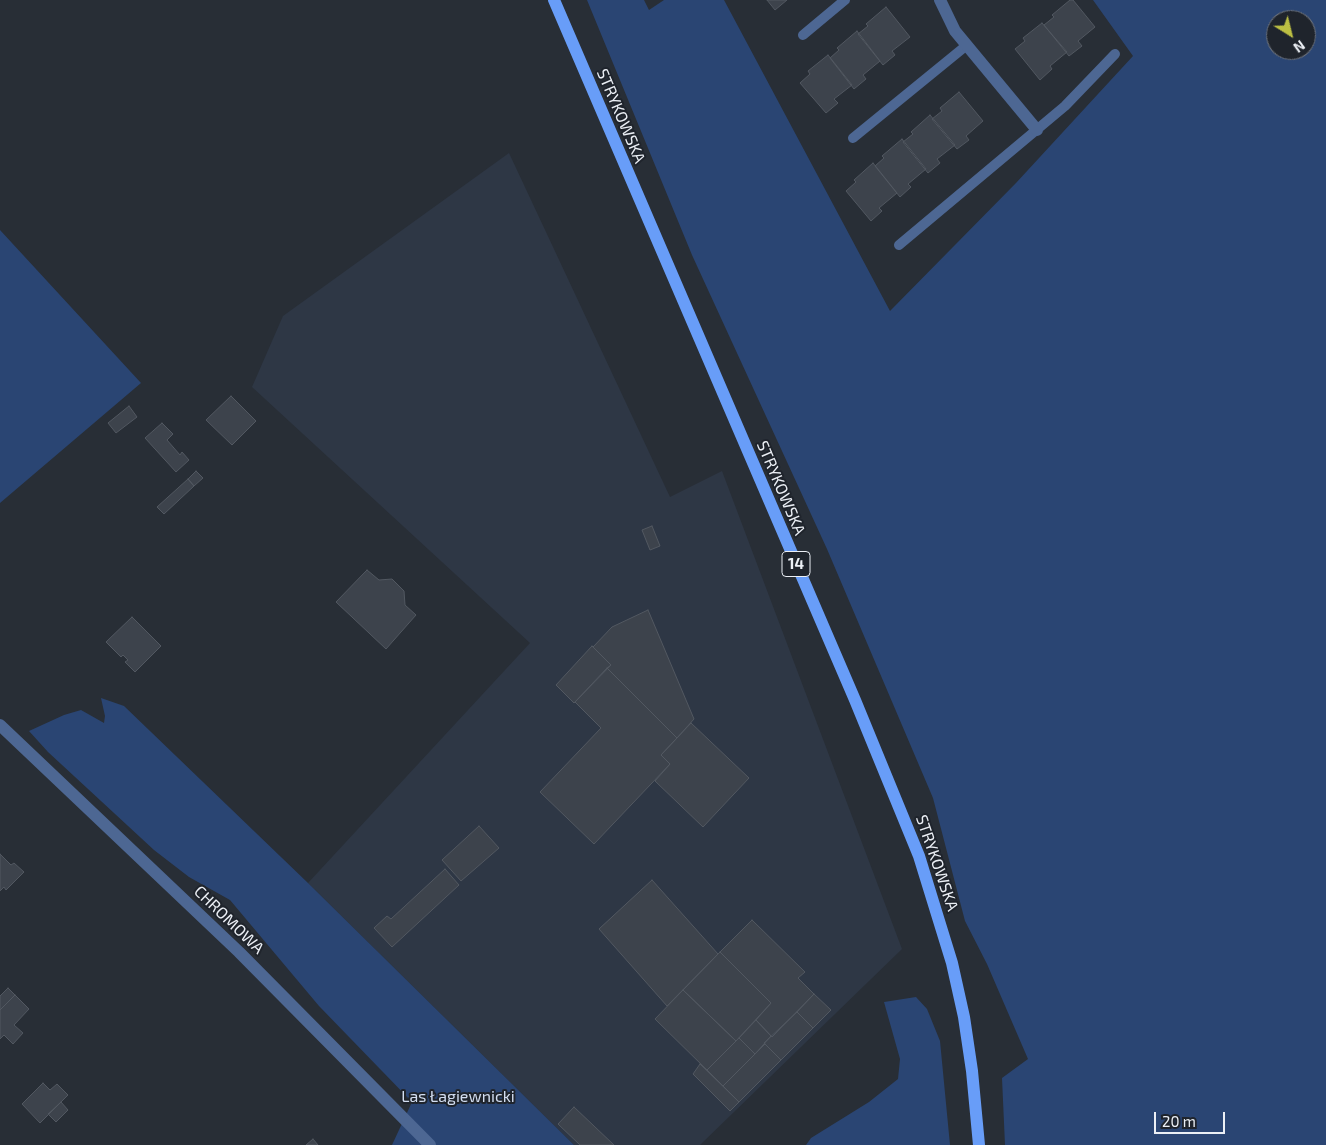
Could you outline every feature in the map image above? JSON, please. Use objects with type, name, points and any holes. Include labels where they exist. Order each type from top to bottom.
[{"type":"main road","name":"STRYKOWSKA","points":[[554,0],[855,700],[919,856],[952,963],[962,1008],[972,1071],[979,1145]]},
{"type":"street","points":[[940,0],[948,19],[967,45],[1038,130]]},
{"type":"street","name":"CHROMOWA","points":[[0,724],[239,952],[430,1145]]},
{"type":"lane","points":[[803,35],[845,0]]},
{"type":"lane","points":[[853,138],[967,45]]},
{"type":"lane","points":[[899,245],[1038,130],[1065,106],[1115,54]]},
{"type":"shaded area","points":[[509,153],[670,497],[722,471],[902,949],[700,1145],[574,1145],[308,883],[530,643],[252,387],[283,316]]},
{"type":"green space","points":[[587,0],[644,0],[649,10],[664,0],[724,0],[890,311],[1016,183],[1133,56],[1093,0],[1326,0],[1326,1145],[1005,1145],[1002,1078],[1028,1059],[987,964],[965,921],[933,798],[827,549],[692,255]]},
{"type":"green space","points":[[0,230],[141,383],[0,503]]},
{"type":"green space","name":"Las Łagiewnicki","points":[[101,698],[124,706],[308,883],[574,1145],[392,1145],[412,1102],[319,1006],[230,900],[189,877],[154,850],[48,752],[29,731],[64,715],[81,710],[104,723],[105,716]]},
{"type":"green space","points":[[916,997],[927,1009],[940,1041],[950,1145],[806,1145],[811,1138],[869,1102],[898,1079],[900,1059],[884,1002]]},
{"type":"building","points":[[767,0],[787,0],[775,10]]},
{"type":"building","points":[[1070,0],[1073,0],[1095,27],[1078,41],[1082,46],[1069,56],[1044,25],[1054,17],[1052,15]]},
{"type":"building","points":[[886,7],[910,37],[892,51],[895,55],[883,65],[858,34],[868,26],[866,24]]},
{"type":"building","points":[[1042,23],[1067,52],[1050,66],[1052,69],[1040,80],[1015,49],[1025,41],[1023,38]]},
{"type":"building","points":[[857,31],[880,61],[863,75],[866,79],[854,89],[830,58],[839,50],[837,48]]},
{"type":"building","points":[[828,55],[852,85],[834,99],[838,103],[826,113],[800,83],[810,74],[808,71]]},
{"type":"building","points":[[959,92],[983,121],[966,136],[969,140],[957,149],[932,119],[942,111],[940,108]]},
{"type":"building","points":[[930,115],[955,145],[937,159],[940,163],[928,173],[903,142]]},
{"type":"building","points":[[902,139],[926,169],[908,184],[911,187],[900,197],[875,166],[884,158],[882,156]]},
{"type":"building","points":[[873,163],[897,193],[879,208],[882,211],[871,221],[846,191],[856,182],[854,180]]},
{"type":"building","points":[[231,396],[256,421],[232,445],[206,420]]},
{"type":"building","points":[[129,406],[137,417],[116,433],[108,423]]},
{"type":"building","points":[[162,423],[173,434],[167,440],[180,455],[182,452],[189,460],[176,472],[145,438]]},
{"type":"building","points":[[196,471],[203,478],[194,486],[188,479]]},
{"type":"building","points":[[188,479],[194,486],[164,514],[157,507]]},
{"type":"building","points":[[652,526],[660,546],[650,550],[642,530]]},
{"type":"building","points":[[367,570],[379,580],[392,579],[404,591],[405,605],[416,615],[386,649],[336,602]]},
{"type":"building","points":[[648,610],[694,719],[677,738],[607,668],[611,665],[593,647],[612,627]]},
{"type":"building","points":[[132,617],[161,646],[135,672],[125,662],[128,660],[123,655],[121,657],[106,642]]},
{"type":"building","points":[[592,646],[611,665],[574,703],[556,685]]},
{"type":"building","points":[[607,668],[677,738],[661,755],[670,764],[594,844],[540,792],[601,728],[575,702]]},
{"type":"building","points":[[691,723],[749,778],[703,827],[655,781],[670,764],[661,755]]},
{"type":"building","points":[[479,826],[499,848],[461,881],[442,860]]},
{"type":"building","points":[[0,854],[11,865],[14,863],[24,872],[6,890],[4,887],[0,891]]},
{"type":"building","points":[[445,869],[459,885],[392,947],[374,928],[387,916],[391,919]]},
{"type":"building","points":[[652,880],[718,954],[667,1006],[599,929]]},
{"type":"building","points":[[752,920],[805,972],[798,978],[814,994],[772,1037],[756,1020],[771,1003],[720,952]]},
{"type":"building","points":[[720,952],[771,1003],[736,1041],[683,990]]},
{"type":"building","points":[[8,988],[15,995],[0,1010],[0,996]]},
{"type":"building","points":[[683,990],[736,1041],[707,1070],[655,1019]]},
{"type":"building","points":[[814,994],[831,1010],[813,1028],[797,1012]]},
{"type":"building","points":[[15,995],[29,1009],[14,1025],[23,1033],[13,1044],[4,1035],[0,1039],[0,1010]]},
{"type":"building","points":[[797,1012],[813,1028],[781,1060],[764,1043]]},
{"type":"building","points":[[756,1020],[771,1036],[755,1054],[739,1038]]},
{"type":"building","points":[[739,1038],[755,1054],[723,1086],[707,1070]]},
{"type":"building","points":[[765,1044],[781,1060],[739,1102],[723,1086]]},
{"type":"building","points":[[700,1064],[739,1102],[730,1111],[693,1074]]},
{"type":"building","points":[[43,1083],[50,1090],[57,1084],[68,1095],[40,1123],[22,1104]]},
{"type":"building","points":[[61,1102],[68,1110],[56,1122],[48,1114]]},
{"type":"building","points":[[574,1107],[614,1145],[580,1145],[558,1124]]},
{"type":"building","points":[[313,1139],[318,1145],[306,1145]]}]
